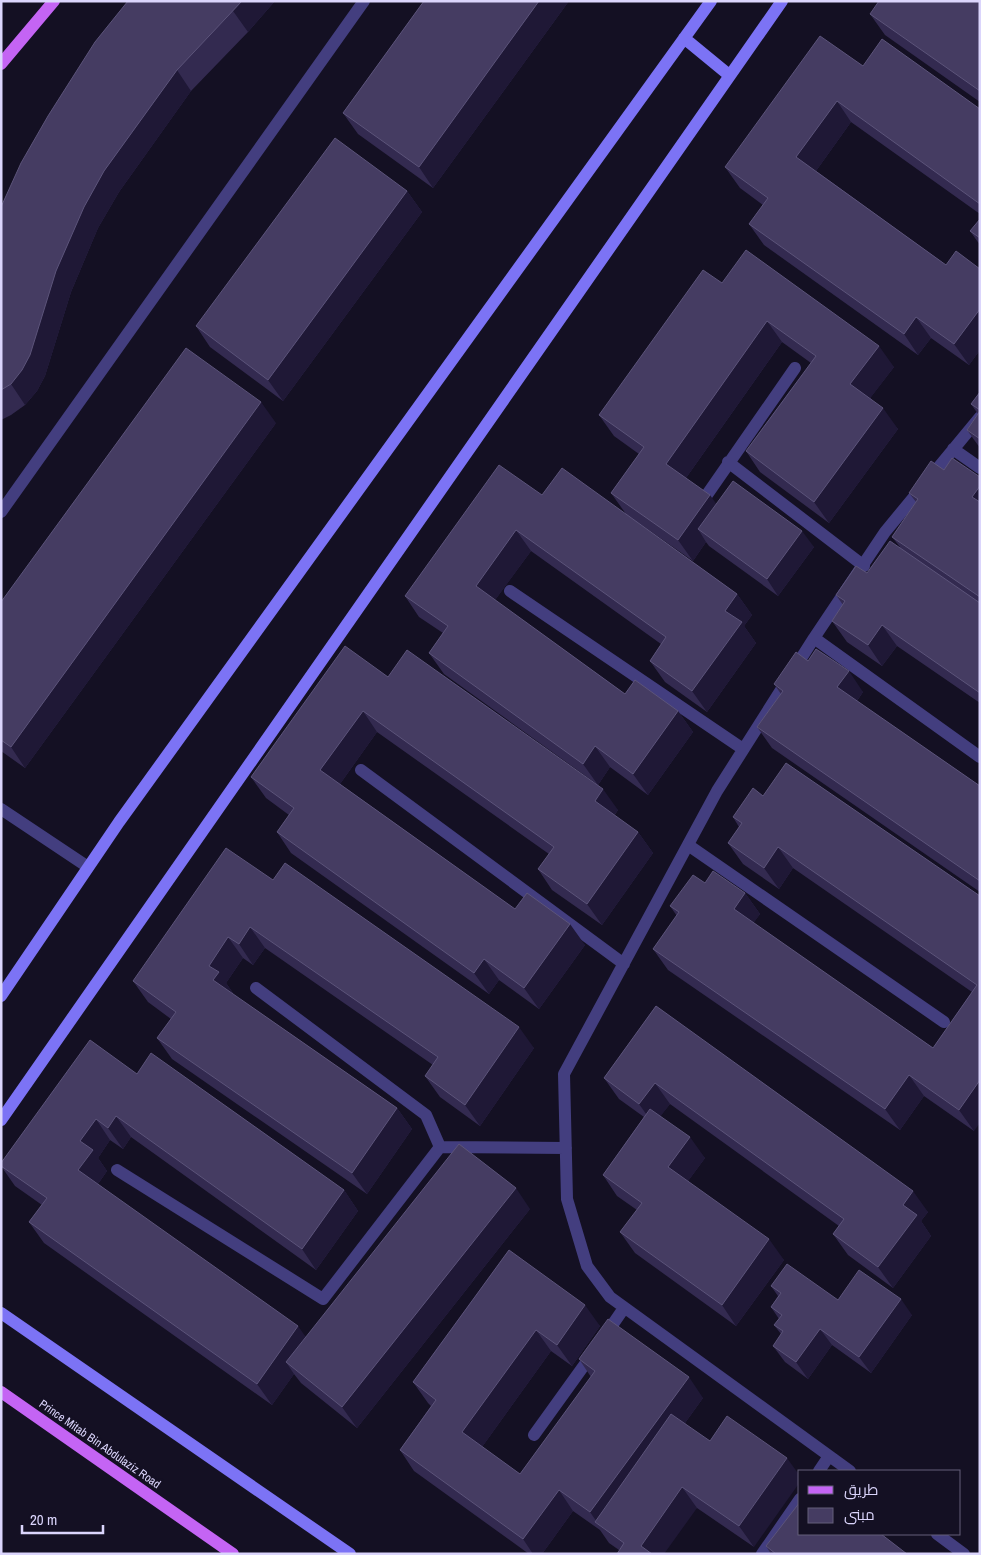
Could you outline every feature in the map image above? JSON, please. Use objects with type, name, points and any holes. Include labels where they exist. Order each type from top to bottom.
[{"type":"main road","points":[[1,64],[54,1]]},
{"type":"main road","name":"Prince Mitab Bin Abdulaziz Road","points":[[1,1392],[233,1554]]},
{"type":"street","points":[[1,512],[364,1]]},
{"type":"street","points":[[1,996],[88,867],[711,1]]},
{"type":"street","points":[[1,1120],[782,1]]},
{"type":"street","points":[[684,38],[729,75]]},
{"type":"street","points":[[704,499],[795,368]]},
{"type":"street","points":[[849,1470],[624,1308],[610,1297],[587,1266],[567,1199],[564,1074],[716,791],[814,638],[885,532],[980,417]]},
{"type":"street","points":[[954,449],[980,468]]},
{"type":"street","points":[[728,462],[864,566]]},
{"type":"street","points":[[510,591],[743,749]]},
{"type":"street","points":[[814,638],[980,757]]},
{"type":"street","points":[[361,770],[624,964]]},
{"type":"street","points":[[1,809],[88,867]]},
{"type":"street","points":[[688,845],[944,1022]]},
{"type":"street","points":[[256,988],[426,1115],[440,1147]]},
{"type":"street","points":[[440,1147],[566,1148]]},
{"type":"street","points":[[117,1170],[323,1299],[440,1147]]},
{"type":"street","points":[[534,1436],[624,1308]]},
{"type":"street","points":[[1,1314],[350,1554]]},
{"type":"street","points":[[820,1470],[829,1456]]},
{"type":"street","points":[[762,1554],[798,1502]]},
{"type":"street","points":[[938,1535],[964,1554]]},
{"type":"building","points":[[128,1],[242,1],[177,70],[104,171],[84,207],[56,271],[30,355],[22,370],[11,384],[1,390],[1,207],[21,163],[48,116],[95,42]]},
{"type":"building","points":[[424,1],[539,1],[419,167],[343,113]]},
{"type":"building","points":[[879,1],[980,1],[980,91],[870,14]]},
{"type":"building","points":[[820,36],[863,66],[882,39],[980,109],[980,204],[837,101],[796,157],[946,265],[956,251],[980,269],[980,309],[954,344],[916,317],[904,334],[749,224],[768,198],[725,167]]},
{"type":"building","points":[[335,138],[407,191],[268,380],[196,326]]},
{"type":"building","points":[[980,219],[980,238],[970,231]]},
{"type":"building","points":[[746,250],[879,346],[850,384],[883,408],[814,502],[746,451],[816,356],[767,321],[666,464],[710,495],[678,540],[611,493],[644,447],[599,415],[703,270],[722,283]]},
{"type":"building","points":[[186,348],[261,402],[11,747],[1,740],[1,602]]},
{"type":"building","points":[[980,392],[980,410],[971,404]]},
{"type":"building","points":[[980,411],[980,439],[967,430]]},
{"type":"building","points":[[952,458],[980,477],[980,486],[972,497],[980,502],[980,597],[892,537],[918,499],[909,493],[931,461],[944,470]]},
{"type":"building","points":[[499,465],[542,495],[562,468],[737,594],[725,611],[742,622],[692,691],[650,661],[666,637],[516,530],[476,586],[625,694],[635,680],[678,711],[633,774],[595,746],[583,764],[429,653],[448,626],[405,596]]},
{"type":"building","points":[[733,481],[802,531],[767,579],[698,529]]},
{"type":"building","points":[[890,541],[980,603],[980,693],[882,625],[868,645],[832,621],[845,601],[836,595],[856,566],[867,573]]},
{"type":"building","points":[[345,646],[388,677],[407,650],[603,789],[595,801],[638,832],[587,904],[538,869],[554,847],[363,711],[320,770],[515,909],[527,893],[570,924],[524,988],[484,959],[474,973],[277,832],[294,808],[251,777]]},
{"type":"building","points":[[816,649],[849,671],[837,687],[980,786],[980,881],[757,727],[783,691],[774,684],[796,652],[808,661]]},
{"type":"building","points":[[786,763],[980,896],[980,1080],[959,1110],[909,1075],[885,1109],[653,949],[679,912],[670,906],[693,875],[705,883],[713,871],[745,893],[734,909],[933,1048],[977,985],[778,847],[764,868],[728,843],[742,823],[733,817],[753,788],[763,796]]},
{"type":"building","points":[[226,848],[273,880],[285,863],[519,1027],[465,1105],[425,1076],[438,1057],[250,927],[239,944],[228,937],[209,966],[219,972],[213,980],[397,1108],[352,1173],[157,1038],[176,1012],[133,981]]},
{"type":"building","points":[[656,1006],[913,1191],[903,1205],[917,1215],[878,1267],[833,1234],[844,1219],[655,1083],[639,1104],[604,1078]]},
{"type":"building","points":[[90,1040],[137,1074],[151,1053],[344,1190],[302,1249],[116,1116],[108,1128],[96,1119],[80,1141],[93,1150],[78,1170],[298,1326],[257,1384],[29,1222],[47,1198],[1,1166],[1,1163]]},
{"type":"building","points":[[650,1109],[690,1137],[668,1167],[769,1239],[722,1305],[620,1232],[642,1203],[603,1175]]},
{"type":"building","points":[[459,1144],[516,1188],[342,1407],[286,1362]]},
{"type":"building","points":[[509,1250],[585,1305],[557,1345],[536,1330],[462,1432],[520,1474],[595,1371],[579,1359],[608,1319],[689,1377],[590,1512],[559,1490],[523,1539],[400,1450],[436,1400],[413,1382]]},
{"type":"building","points":[[787,1264],[838,1300],[859,1270],[901,1299],[859,1357],[820,1329],[796,1362],[773,1346],[783,1331],[774,1325],[782,1315],[771,1307],[781,1293],[771,1286]]},
{"type":"building","points":[[671,1414],[710,1441],[727,1416],[787,1458],[739,1526],[682,1487],[641,1546],[652,1554],[617,1554],[624,1543],[595,1522]]},
{"type":"building","points":[[798,1505],[798,1535],[882,1535],[907,1554],[776,1554],[766,1546]]}]
